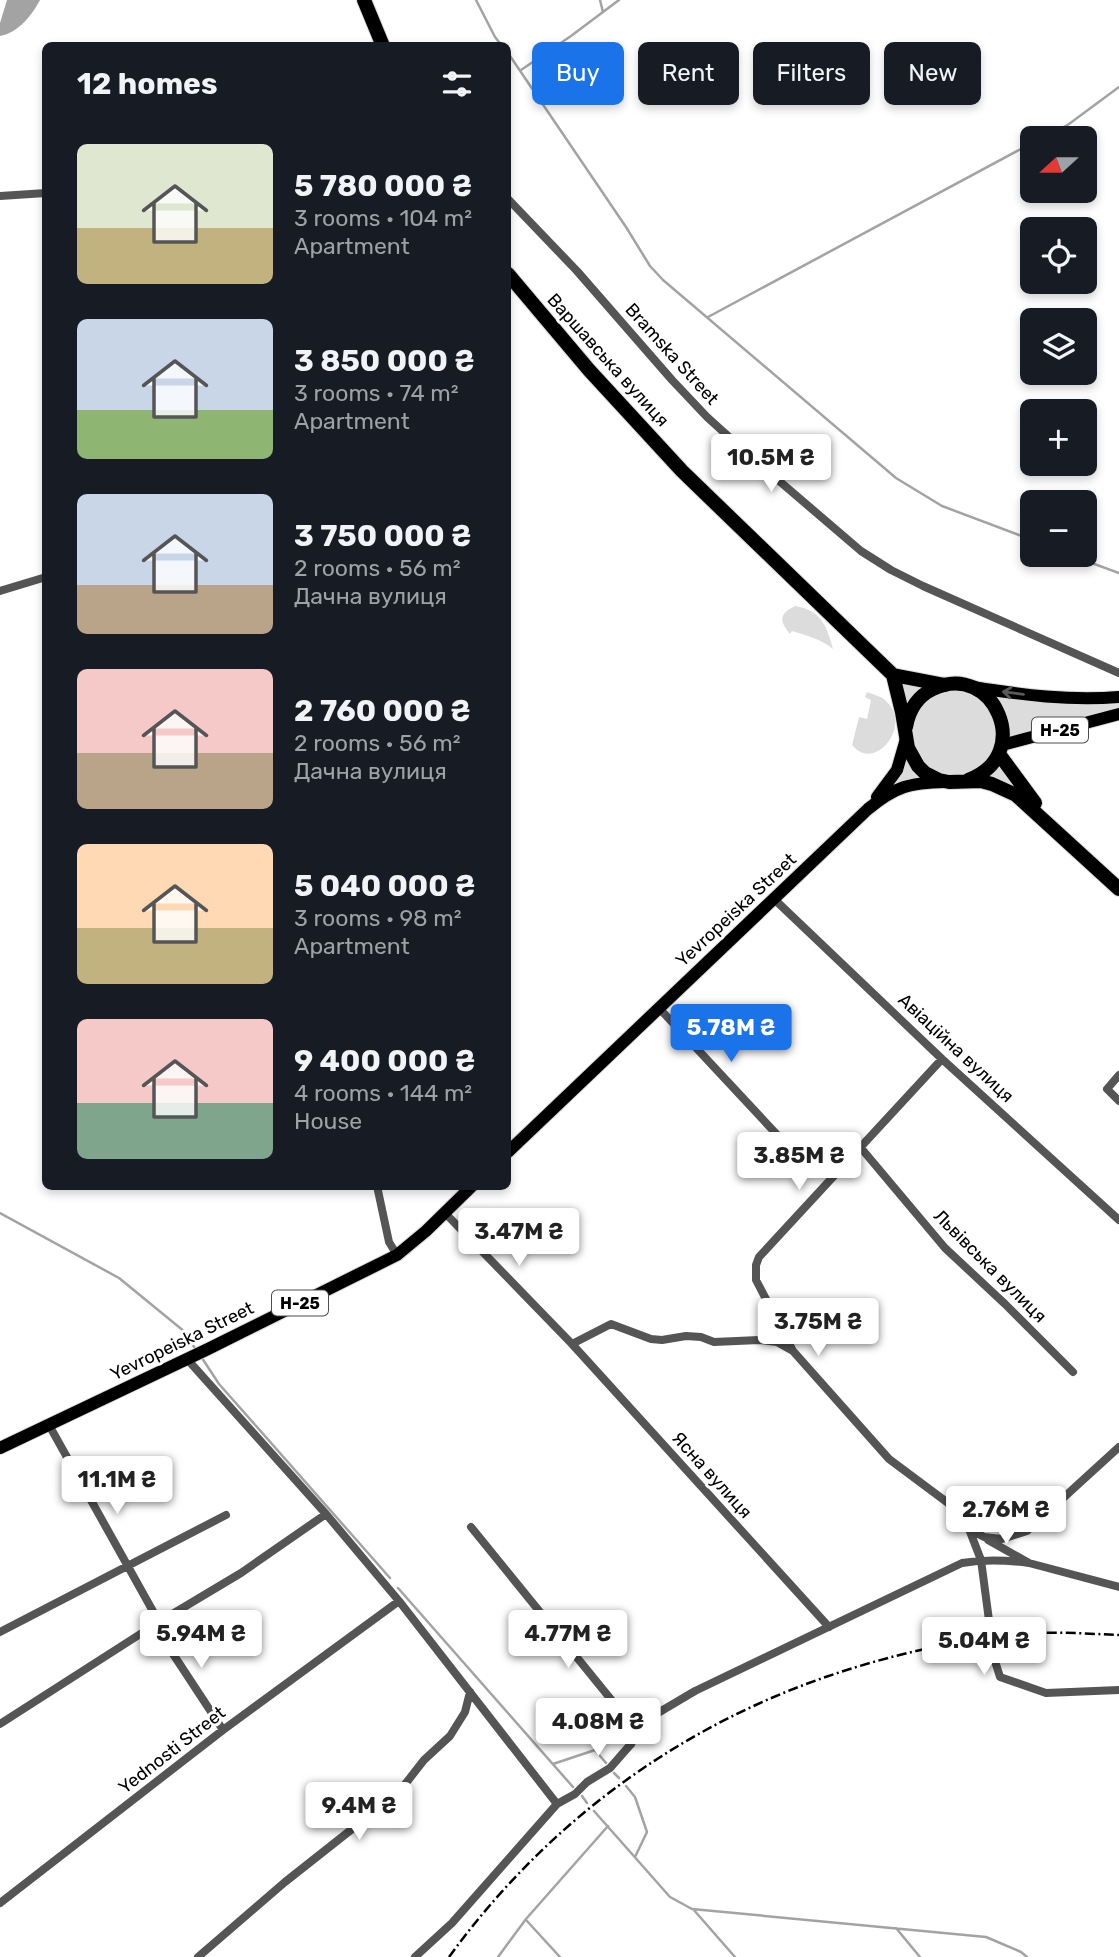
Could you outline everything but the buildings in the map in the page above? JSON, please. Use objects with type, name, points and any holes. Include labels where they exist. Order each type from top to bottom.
[{"type":"highway","points":[[364,0],[381,42]]},
{"type":"highway","name":"Варшавська вулиця","points":[[511,278],[589,370],[682,471],[893,675]]},
{"type":"highway","points":[[1047,821],[1000,750],[1003,735],[999,713],[985,695],[964,685],[945,685],[893,675],[908,748],[918,766],[934,778],[949,782],[992,784],[1016,794],[1119,889]]},
{"type":"highway","points":[[906,734],[909,713],[921,697],[945,685]]},
{"type":"highway","name":"Н-25","points":[[966,781],[983,773],[1000,750]]},
{"type":"main road","name":"Н-25","points":[[964,685],[1050,698],[1119,697]]},
{"type":"main road","name":"Н-25","points":[[1000,750],[1119,714]]},
{"type":"main road","name":"Yevropeiska Street","points":[[868,809],[897,770],[906,734]]},
{"type":"main road","name":"Yevropeiska Street","points":[[511,1149],[868,809],[898,788],[911,784],[949,782]]},
{"type":"main road","name":"Yevropeiska Street","points":[[0,1448],[397,1255],[468,1190]]},
{"type":"street","points":[[0,196],[42,193]]},
{"type":"street","name":"Bramska Street","points":[[511,203],[577,271],[707,417],[861,551],[923,586],[1119,673]]},
{"type":"street","points":[[0,591],[42,579]]},
{"type":"street","name":"Авіаційна вулиця","points":[[773,898],[942,1059],[1119,1220]]},
{"type":"street","points":[[658,1007],[782,1140]]},
{"type":"street","points":[[942,1059],[759,1257],[756,1280],[793,1351],[889,1459],[948,1503],[970,1530],[981,1560],[994,1658],[1000,1677],[1046,1693],[1119,1690]]},
{"type":"street","points":[[1119,1075],[1107,1089],[1119,1101]]},
{"type":"street","name":"Львівська вулиця","points":[[861,1147],[944,1248],[1073,1372]]},
{"type":"street","points":[[378,1190],[389,1242],[397,1255]]},
{"type":"street","points":[[445,1213],[572,1344],[611,1324],[651,1339],[686,1336],[715,1342],[759,1340],[777,1342],[793,1351]]},
{"type":"street","name":"Ясна вулиця","points":[[572,1344],[829,1626]]},
{"type":"street","points":[[194,1355],[399,1601],[557,1804]]},
{"type":"street","points":[[49,1425],[130,1567],[157,1624],[223,1730]]},
{"type":"street","points":[[984,1537],[1002,1539],[1027,1531],[1119,1447]]},
{"type":"street","points":[[0,1724],[241,1573],[326,1514]]},
{"type":"street","points":[[0,1632],[226,1515]]},
{"type":"street","points":[[471,1527],[618,1708],[632,1721],[646,1720],[695,1691],[962,1563],[997,1559],[1029,1563],[1119,1587]]},
{"type":"street","points":[[970,1530],[1029,1563]]},
{"type":"street","name":"Yednosti Street","points":[[0,1903],[223,1730],[399,1601]]},
{"type":"street","points":[[198,1957],[285,1882],[399,1791],[424,1760],[450,1736],[465,1712],[470,1692]]},
{"type":"street","points":[[618,1708],[629,1731],[631,1744]]},
{"type":"street","points":[[415,1957],[452,1923],[557,1804],[610,1768],[631,1744],[646,1720]]},
{"type":"shaded area","points":[[7,0],[40,0],[24,22],[13,31],[0,36],[0,23]]},
{"type":"shaded area","points":[[795,606],[811,611],[822,620],[833,649],[809,636],[792,631],[790,634],[782,618]]},
{"type":"shaded area","points":[[893,675],[1119,697],[1119,714],[1002,746],[1033,800],[966,781],[883,797],[906,739]]},
{"type":"shaded area","points":[[867,692],[887,702],[894,712],[895,723],[888,743],[871,753],[861,752],[852,745],[859,717],[867,719],[871,700],[865,697]]},
{"type":"waterway","points":[[476,0],[499,42]]},
{"type":"waterway","points":[[600,0],[603,12]]},
{"type":"waterway","points":[[521,70],[619,0]]},
{"type":"waterway","points":[[511,57],[650,266],[663,280],[896,478],[942,506],[1020,535]]},
{"type":"waterway","points":[[1066,126],[1119,87]]},
{"type":"waterway","points":[[708,317],[1020,149]]},
{"type":"waterway","points":[[1097,565],[1119,573]]},
{"type":"waterway","points":[[0,1213],[119,1278],[185,1332],[196,1350]]},
{"type":"waterway","points":[[202,1358],[219,1384],[390,1578]]},
{"type":"waterway","points":[[398,1588],[573,1787]]},
{"type":"waterway","points":[[553,1764],[595,1750],[606,1763]]},
{"type":"waterway","points":[[614,1773],[619,1778]]},
{"type":"waterway","points":[[626,1786],[635,1797],[647,1832],[635,1857]]},
{"type":"waterway","points":[[582,1796],[587,1803]]},
{"type":"waterway","points":[[594,1811],[670,1897],[692,1909],[986,1937],[1027,1957]]},
{"type":"waterway","points":[[498,1957],[526,1919],[608,1826]]},
{"type":"waterway","points":[[693,1909],[735,1957]]},
{"type":"waterway","points":[[527,1921],[560,1957]]},
{"type":"waterway","points":[[896,1928],[920,1957]]},
{"type":"railway","points":[[449,1957],[491,1904],[537,1855],[586,1811],[638,1772],[693,1737],[752,1707],[813,1681],[937,1646],[1039,1633],[1119,1635]]}]
